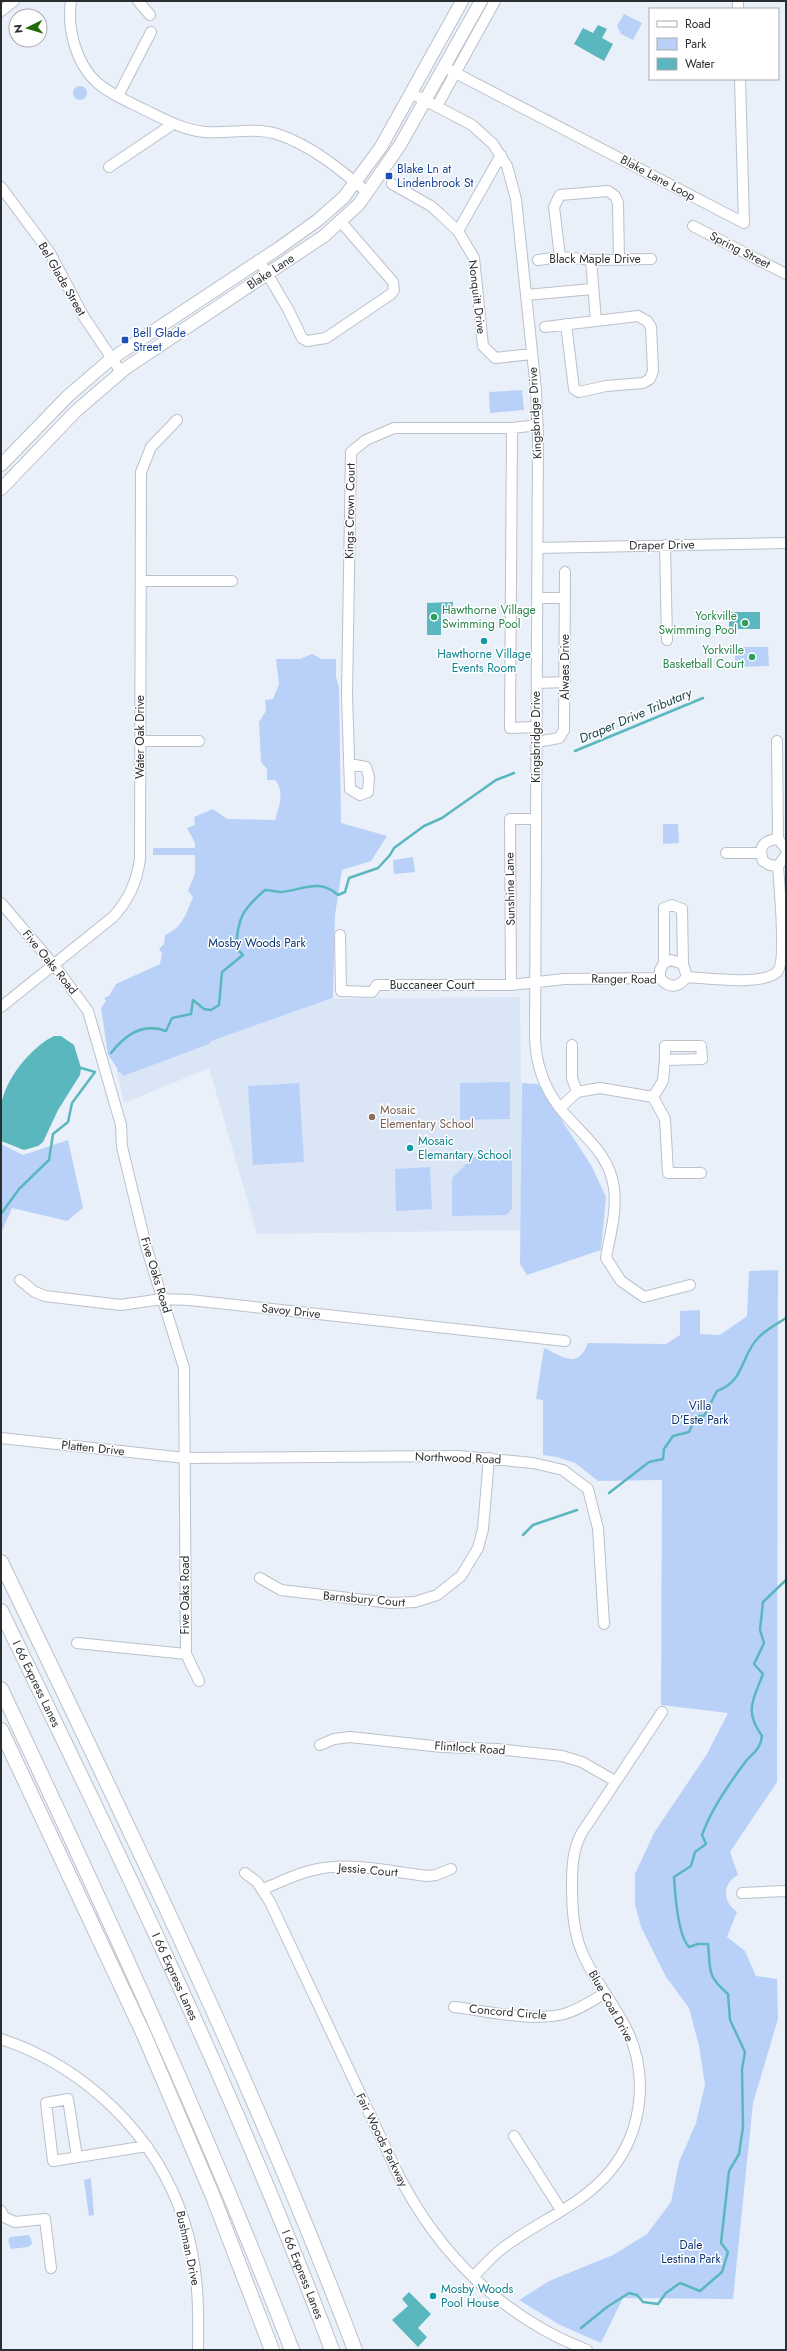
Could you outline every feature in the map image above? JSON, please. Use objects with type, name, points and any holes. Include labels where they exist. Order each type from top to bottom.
[{"type":"highway","points":[[1,1562],[160,1893],[203,1987],[305,2221],[355,2350]]},
{"type":"highway","name":"I 66 Express Lanes","points":[[1,1611],[188,2005],[249,2142],[332,2350]]},
{"type":"highway","points":[[1,1689],[137,1979],[207,2138],[292,2350]]},
{"type":"highway","points":[[1,1730],[145,2037],[212,2194],[272,2350]]},
{"type":"main road","name":"Blake Lane","points":[[1,465],[68,396],[111,359],[318,220],[356,182],[381,147],[462,1]]},
{"type":"main road","name":"Blake Lane","points":[[1,489],[76,411],[121,372],[268,275],[341,222],[368,193],[400,144],[425,100],[449,69],[481,1]]},
{"type":"street","points":[[1,11],[14,1]]},
{"type":"street","points":[[71,1],[69,12],[72,36],[82,67],[100,86],[174,124],[204,132],[251,130],[277,134],[319,155],[356,182],[368,193]]},
{"type":"street","points":[[138,1],[150,15]]},
{"type":"street","points":[[437,106],[449,69],[495,1]]},
{"type":"street","points":[[118,96],[151,32]]},
{"type":"street","name":"Blake Lane Loop","points":[[449,69],[744,223],[740,80]]},
{"type":"street","name":"Kingsbridge Drive","points":[[411,93],[472,125],[493,144],[501,155],[512,180],[516,199],[538,425],[537,742],[535,819],[536,1058],[544,1082],[560,1108],[596,1146],[610,1173],[614,1189],[614,1209],[606,1258],[621,1281],[644,1297],[690,1285]]},
{"type":"street","points":[[109,167],[174,124]]},
{"type":"street","points":[[458,232],[501,155]]},
{"type":"street","name":"Nonquitt Drive","points":[[392,184],[430,206],[458,232],[474,258],[483,346],[495,358],[532,354]]},
{"type":"street","name":"Bel Glade Street","points":[[1,187],[50,253],[84,317],[121,372]]},
{"type":"street","points":[[560,257],[554,207],[560,195],[608,191],[615,196],[618,203],[619,260]]},
{"type":"street","points":[[259,260],[288,309],[302,338],[307,341],[326,338],[391,294],[394,290],[393,282],[341,222]]},
{"type":"street","name":"Spring Street","points":[[693,226],[786,274]]},
{"type":"street","name":"Black Maple Drive","points":[[538,260],[560,257],[591,260],[651,259]]},
{"type":"street","points":[[591,260],[596,320]]},
{"type":"street","points":[[526,295],[593,289]]},
{"type":"street","points":[[545,327],[566,324],[596,320],[638,316],[647,321],[651,327],[653,372],[650,379],[643,383],[606,386],[580,392],[574,389],[566,324]]},
{"type":"street","name":"Water Oak Drive","points":[[1,1006],[114,917],[125,903],[135,882],[140,859],[140,478],[142,465],[154,442],[177,420]]},
{"type":"street","name":"Kings Crown Court","points":[[349,764],[347,695],[351,452],[366,440],[394,428],[512,428],[538,425]]},
{"type":"street","points":[[512,428],[510,728],[537,727]]},
{"type":"street","name":"Draper Drive","points":[[538,548],[786,543]]},
{"type":"street","points":[[665,545],[667,640]]},
{"type":"street","name":"Alwaes Drive","points":[[537,742],[559,738],[564,733],[565,572]]},
{"type":"street","points":[[141,581],[232,581]]},
{"type":"street","points":[[537,598],[565,598]]},
{"type":"street","points":[[536,683],[565,682]]},
{"type":"street","points":[[777,740],[778,839],[786,849]]},
{"type":"street","points":[[140,741],[199,742]]},
{"type":"street","name":"Sunshine Lane","points":[[511,985],[510,819],[535,819]]},
{"type":"street","points":[[778,839],[768,840],[762,845],[760,853],[763,861],[770,865],[778,866]]},
{"type":"street","points":[[726,853],[760,853]]},
{"type":"street","points":[[660,978],[660,970],[664,963],[664,908],[672,905],[682,908],[683,964],[686,977],[762,979],[777,972],[781,966],[782,947],[778,866],[786,856]]},
{"type":"street","name":"Five Oaks Road","points":[[1,902],[54,965],[88,1011],[95,1029],[97,1045],[121,1125],[122,1147],[129,1180],[162,1299],[184,1368],[186,1654],[199,1680]]},
{"type":"street","name":"Buccaneer Court","points":[[340,935],[341,991],[372,992],[377,985],[511,985],[535,981]]},
{"type":"street","points":[[664,963],[671,960],[683,964]]},
{"type":"street","name":"Ranger Road","points":[[535,981],[660,978],[668,986],[674,986],[681,983],[686,977]]},
{"type":"street","points":[[572,1045],[572,1078],[577,1092]]},
{"type":"street","points":[[653,1097],[663,1081],[665,1060]]},
{"type":"street","points":[[560,1108],[577,1092],[600,1088],[653,1097]]},
{"type":"street","points":[[653,1097],[665,1119],[668,1173],[701,1173]]},
{"type":"street","name":"Savoy Drive","points":[[20,1280],[35,1292],[45,1296],[121,1304],[162,1299],[198,1301],[565,1341]]},
{"type":"street","name":"Platten Drive","points":[[1,1438],[185,1458]]},
{"type":"street","name":"Northwood Road","points":[[185,1458],[459,1456],[533,1463],[563,1470],[588,1489],[598,1528],[604,1624]]},
{"type":"street","name":"Barnsbury Court","points":[[260,1578],[281,1590],[391,1603],[415,1602],[437,1595],[461,1576],[478,1548],[483,1529],[489,1458]]},
{"type":"street","points":[[77,1643],[186,1654]]},
{"type":"street","name":"Blue Coat Drive","points":[[473,2277],[504,2247],[589,2191],[611,2170],[627,2144],[637,2114],[640,2082],[636,2053],[626,2029],[586,1962],[577,1938],[573,1907],[572,1864],[580,1834],[662,1712]]},
{"type":"street","name":"Flintlock Road","points":[[320,1745],[334,1739],[350,1737],[442,1747],[497,1749],[562,1756],[582,1762],[615,1781]]},
{"type":"street","name":"Jessie Court","points":[[263,1889],[294,1876],[327,1868],[354,1867],[427,1876],[436,1875],[451,1869]]},
{"type":"street","name":"Fair Woods Parkway","points":[[245,1873],[263,1889],[409,2195],[438,2238],[473,2277],[503,2303],[523,2317],[587,2350]]},
{"type":"street","points":[[742,1894],[786,1891]]},
{"type":"street","name":"Concord Circle","points":[[454,2007],[534,2016],[550,2016],[575,2010],[605,1993]]},
{"type":"street","name":"Bushman Drive","points":[[1,2039],[32,2051],[77,2078],[117,2111],[147,2146],[167,2177],[185,2222],[197,2280],[198,2350]]},
{"type":"street","points":[[77,2157],[68,2099],[46,2103],[54,2161],[147,2146]]},
{"type":"street","points":[[514,2136],[561,2210]]},
{"type":"street","points":[[1,2211],[4,2217],[15,2222],[45,2220],[51,2268]]},
{"type":"shaded area","name":"Mosaic Elementary School","points":[[520,997],[523,1230],[257,1234],[209,1068],[124,1103],[117,1073],[332,999]]},
{"type":"green space","points":[[624,14],[642,23],[633,40],[621,34],[617,26]]},
{"type":"green space","points":[[77,86],[83,86],[87,90],[87,96],[83,100],[77,100],[73,96],[73,90]]},
{"type":"green space","points":[[522,390],[524,410],[490,413],[489,392]]},
{"type":"green space","name":"Yorkville Basketball Court","points":[[735,647],[768,647],[769,666],[735,667]]},
{"type":"green space","name":"Mosby Woods Park","points":[[312,654],[322,659],[336,659],[336,677],[339,688],[341,823],[387,836],[371,861],[342,870],[335,915],[333,998],[211,1041],[209,1044],[123,1076],[120,1072],[118,1073],[117,1068],[108,1055],[101,1008],[106,1001],[104,998],[109,996],[116,984],[160,964],[162,953],[159,949],[164,944],[165,935],[176,928],[183,920],[193,897],[188,891],[195,873],[195,855],[153,855],[153,848],[195,848],[195,843],[187,828],[195,825],[194,817],[213,809],[227,819],[275,820],[280,800],[280,789],[275,780],[267,780],[267,769],[261,762],[259,722],[266,711],[265,700],[273,699],[279,684],[276,659],[300,659]]},
{"type":"green space","points":[[663,824],[678,824],[679,843],[663,844]]},
{"type":"green space","points":[[413,857],[415,872],[394,874],[393,860]]},
{"type":"green space","points":[[510,1082],[510,1119],[460,1120],[460,1083]]},
{"type":"green space","points":[[299,1083],[304,1162],[253,1165],[248,1086]]},
{"type":"green space","points":[[522,1083],[538,1084],[591,1165],[606,1197],[601,1250],[527,1275],[520,1264]]},
{"type":"green space","points":[[68,1140],[83,1208],[67,1221],[12,1208],[1,1233],[1,1144],[23,1155]]},
{"type":"green space","points":[[512,1156],[512,1209],[506,1215],[452,1216],[452,1178],[473,1157]]},
{"type":"green space","points":[[430,1167],[432,1209],[396,1211],[395,1169]]},
{"type":"green space","points":[[778,1270],[777,1782],[730,1852],[738,1875],[729,1883],[726,1893],[729,1903],[737,1912],[727,1937],[745,1951],[756,1976],[777,1979],[778,2019],[753,2103],[733,2299],[623,2298],[601,2343],[560,2325],[519,2300],[549,2281],[613,2255],[647,2234],[671,2202],[679,2162],[696,2123],[705,2085],[699,2046],[689,2008],[666,1977],[641,1927],[635,1904],[635,1874],[654,1833],[707,1754],[728,1713],[661,1705],[662,1480],[598,1481],[575,1463],[557,1457],[543,1455],[543,1400],[536,1399],[544,1348],[562,1357],[574,1359],[579,1357],[584,1352],[588,1343],[666,1344],[680,1335],[680,1311],[700,1310],[700,1334],[720,1335],[747,1316],[749,1271]]},
{"type":"green space","points":[[91,2178],[94,2215],[89,2216],[84,2180]]},
{"type":"green space","points":[[28,2235],[31,2238],[32,2244],[28,2247],[11,2249],[8,2240],[10,2237]]},
{"type":"water","points":[[598,25],[607,29],[602,38],[613,44],[604,61],[574,44],[583,28],[593,33]]},
{"type":"water","name":"Hawthorne Village Swimming Pool","points":[[453,602],[452,612],[441,614],[441,635],[427,635],[427,603]]},
{"type":"water","name":"Yorkville Swimming Pool","points":[[729,612],[760,612],[760,629],[729,629]]},
{"type":"water","points":[[54,1036],[61,1036],[74,1045],[81,1068],[80,1075],[58,1110],[43,1142],[38,1146],[24,1150],[1,1141],[1,1107],[3,1097],[13,1076],[28,1056],[45,1041]]},
{"type":"water","points":[[409,2292],[431,2314],[418,2328],[427,2337],[418,2347],[392,2320],[408,2306],[402,2299]]},
{"type":"waterway","name":"Draper Drive Tributary","points":[[575,751],[703,698]]},
{"type":"waterway","name":"Draper Drive Tributary","points":[[111,1053],[128,1036],[142,1029],[150,1028],[166,1031],[172,1018],[191,1014],[193,1000],[204,1009],[211,1010],[219,1005],[222,972],[243,955],[236,948],[240,921],[246,909],[265,890],[281,892],[317,886],[324,887],[338,895],[345,892],[349,878],[378,868],[390,855],[394,848],[424,826],[442,818],[496,780],[514,773]]},
{"type":"waterway","points":[[1,1214],[19,1189],[49,1160],[53,1134],[68,1122],[72,1103],[95,1072],[81,1068]]},
{"type":"waterway","points":[[609,1493],[649,1462],[663,1459],[664,1449],[673,1436],[689,1432],[696,1416],[704,1416],[717,1391],[726,1387],[738,1375],[752,1345],[758,1338],[786,1318]]},
{"type":"waterway","points":[[523,1535],[533,1525],[577,1510]]},
{"type":"waterway","points":[[581,2328],[607,2307],[629,2293],[637,2295],[643,2302],[658,2304],[666,2293],[680,2283],[700,2291],[722,2272],[728,2252],[721,2243],[729,2171],[739,2154],[743,2127],[742,2069],[745,2052],[730,2020],[728,1994],[716,1982],[711,1972],[708,1944],[698,1944],[689,1947],[685,1942],[678,1914],[674,1877],[691,1866],[695,1852],[706,1844],[702,1835],[715,1808],[731,1782],[746,1761],[757,1749],[761,1741],[762,1736],[753,1719],[752,1705],[763,1674],[754,1664],[764,1643],[760,1630],[763,1602],[786,1580]]},
{"type":"place","name":"Blake Ln at Lindenbrook St","points":[[389,176]]},
{"type":"place","name":"Bell Glade Street","points":[[125,340]]},
{"type":"place","name":"Hawthorne Village Swimming Pool","points":[[434,617]]},
{"type":"place","name":"Yorkville Swimming Pool","points":[[745,623]]},
{"type":"place","name":"Hawthorne Village Events Room","points":[[484,641]]},
{"type":"place","name":"Yorkville Basketball Court","points":[[752,657]]},
{"type":"place","name":"Mosaic Elementary School","points":[[372,1117]]},
{"type":"place","name":"Mosaic Elemantary School","points":[[410,1148]]},
{"type":"place","name":"Mosby Woods Pool House","points":[[433,2296]]},
{"type":"park label","name":"Villa D'Este Park","points":[[700,1413]]},
{"type":"park label","name":"Dale Lestina Park","points":[[691,2252]]}]
